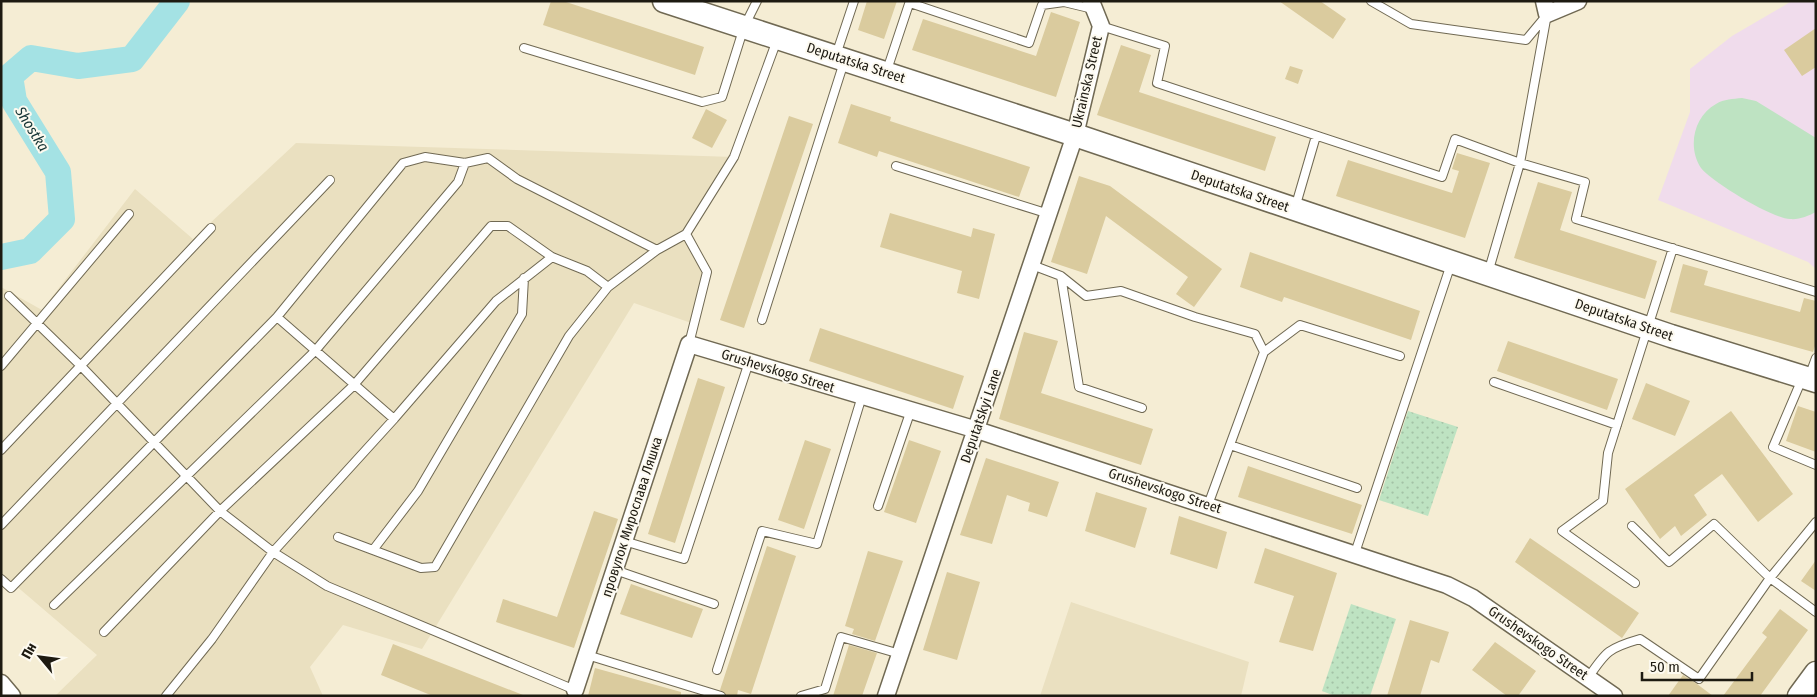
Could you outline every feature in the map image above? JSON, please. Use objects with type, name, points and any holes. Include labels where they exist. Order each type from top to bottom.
[{"type":"street","name":"Deputatska Street","points":[[664,1],[1075,135],[1647,328],[1811,373]]},
{"type":"street","points":[[1546,8],[1578,1]]},
{"type":"street","name":"Ukrainska Street","points":[[1075,135],[1100,26],[1092,5]]},
{"type":"street","name":"Deputatskyi Lane","points":[[886,696],[1075,135]]},
{"type":"street","name":"Grushevskogo Street","points":[[689,344],[977,430],[1355,553],[1459,590],[1614,696]]},
{"type":"street","name":"провулок Мирослава Ляшка","points":[[575,690],[689,344]]},
{"type":"street","points":[[1799,696],[1816,673]]},
{"type":"street","points":[[1,683],[12,696]]},
{"type":"lane","points":[[524,48],[702,102],[722,97],[744,27],[757,1]]},
{"type":"lane","points":[[762,320],[840,58],[854,1]]},
{"type":"lane","points":[[1371,1],[1411,24],[1526,40],[1546,8]]},
{"type":"lane","points":[[886,73],[910,2],[1029,43],[1042,5],[1064,2],[1092,5]]},
{"type":"lane","points":[[1488,274],[1520,163],[1546,8]]},
{"type":"lane","points":[[1100,26],[1165,46],[1157,83],[1442,177],[1455,139],[1520,163],[1585,182],[1576,219],[1816,292]]},
{"type":"lane","points":[[338,537],[421,568],[435,567],[569,336],[608,288],[657,250],[686,234],[734,157],[778,38]]},
{"type":"lane","points":[[1295,209],[1316,136]]},
{"type":"lane","points":[[1,579],[11,588],[276,317],[403,163],[425,157],[465,163],[488,158],[517,179],[657,250]]},
{"type":"lane","points":[[54,605],[315,351],[458,182],[465,163]]},
{"type":"lane","points":[[896,166],[1049,214]]},
{"type":"lane","points":[[1,525],[330,180]]},
{"type":"lane","points":[[1,366],[129,214]]},
{"type":"lane","points":[[104,632],[220,511],[353,386],[491,226],[508,226],[552,257],[587,271],[608,288]]},
{"type":"lane","points":[[1,450],[211,228]]},
{"type":"lane","points":[[686,234],[707,272],[689,344]]},
{"type":"lane","points":[[1635,583],[1562,531],[1603,501],[1608,453],[1673,248]]},
{"type":"lane","points":[[166,696],[212,639],[273,552],[394,419],[496,301],[552,257]]},
{"type":"lane","points":[[1355,553],[1452,262]]},
{"type":"lane","points":[[1032,265],[1061,276],[1086,296],[1121,291],[1195,317],[1255,334],[1264,352]]},
{"type":"lane","points":[[1061,276],[1079,386],[1142,408]]},
{"type":"lane","points":[[372,550],[418,491],[522,314],[524,278]]},
{"type":"lane","points":[[9,296],[80,366],[220,511],[273,552],[327,586],[575,690]]},
{"type":"lane","points":[[276,317],[353,386],[394,419]]},
{"type":"lane","points":[[1208,505],[1264,352],[1300,325],[1400,356]]},
{"type":"lane","points":[[624,541],[684,559],[749,362]]},
{"type":"lane","points":[[1811,373],[1773,447],[1816,465]]},
{"type":"lane","points":[[1494,382],[1617,425]]},
{"type":"lane","points":[[717,670],[762,531],[817,544],[862,396]]},
{"type":"lane","points":[[878,506],[911,410]]},
{"type":"lane","points":[[1230,445],[1357,488]]},
{"type":"lane","points":[[1588,678],[1599,661],[1614,647],[1640,639],[1699,679],[1770,578],[1816,522]]},
{"type":"lane","points":[[1632,526],[1669,562],[1714,524],[1770,578],[1816,612]]},
{"type":"lane","points":[[615,570],[714,604]]},
{"type":"lane","points":[[802,696],[825,689],[841,637],[900,654]]},
{"type":"lane","points":[[587,655],[721,696]]},
{"type":"shaded area","points":[[1792,1],[1816,1],[1816,269],[1808,262],[1658,200],[1690,112],[1690,69],[1732,36]]},
{"type":"shaded area","points":[[296,143],[734,157],[686,234],[707,272],[694,324],[634,303],[422,649],[343,625],[310,667],[323,696],[55,696],[97,655],[1,573],[1,287],[42,310],[135,189],[193,239]]},
{"type":"shaded area","points":[[1071,602],[1249,662],[1241,696],[1040,696]]},
{"type":"green space","points":[[1742,98],[1756,101],[1816,138],[1816,212],[1797,219],[1790,219],[1770,213],[1743,199],[1717,182],[1701,168],[1694,151],[1694,142],[1695,133],[1702,116],[1708,109],[1719,102]]},
{"type":"green space","points":[[1408,411],[1458,427],[1428,516],[1379,500]]},
{"type":"green space","points":[[1351,604],[1396,619],[1370,696],[1335,696],[1322,691]]},
{"type":"building","points":[[551,1],[563,1],[704,47],[695,75],[543,25]]},
{"type":"building","points":[[867,1],[897,1],[884,39],[858,30]]},
{"type":"building","points":[[1279,1],[1320,1],[1346,19],[1333,39]]},
{"type":"building","points":[[1051,12],[1080,22],[1056,97],[912,50],[923,19],[1036,56]]},
{"type":"building","points":[[1816,28],[1816,67],[1802,76],[1784,50]]},
{"type":"building","points":[[1121,45],[1151,55],[1139,92],[1276,137],[1265,171],[1097,115]]},
{"type":"building","points":[[1290,66],[1303,70],[1298,84],[1285,79]]},
{"type":"building","points":[[851,104],[891,117],[890,121],[1030,167],[1019,197],[879,151],[877,157],[838,143]]},
{"type":"building","points":[[706,109],[727,120],[712,148],[692,138]]},
{"type":"building","points":[[789,116],[813,124],[744,328],[720,320]]},
{"type":"building","points":[[1457,153],[1490,163],[1465,238],[1336,196],[1348,160],[1452,193],[1459,171],[1452,169]]},
{"type":"building","points":[[1079,176],[1110,186],[1222,269],[1194,307],[1176,294],[1188,277],[1106,216],[1087,274],[1051,262]]},
{"type":"building","points":[[1538,182],[1572,192],[1560,230],[1657,261],[1645,299],[1514,258]]},
{"type":"building","points":[[890,213],[971,237],[973,228],[995,234],[979,299],[957,293],[962,271],[880,247]]},
{"type":"building","points":[[1250,252],[1420,311],[1411,340],[1284,297],[1282,302],[1240,287]]},
{"type":"building","points":[[1683,264],[1708,271],[1704,285],[1800,312],[1804,298],[1816,301],[1816,343],[1813,352],[1670,312]]},
{"type":"building","points":[[820,328],[964,376],[953,409],[809,361]]},
{"type":"building","points":[[1024,332],[1058,341],[1041,393],[1153,429],[1141,465],[999,419]]},
{"type":"building","points":[[1508,341],[1618,379],[1607,410],[1497,371]]},
{"type":"building","points":[[698,378],[725,387],[675,543],[648,534]]},
{"type":"building","points":[[1646,383],[1690,401],[1675,436],[1632,419]]},
{"type":"building","points":[[1798,406],[1816,412],[1816,452],[1786,441]]},
{"type":"building","points":[[1731,411],[1793,494],[1758,522],[1722,474],[1694,495],[1707,515],[1681,536],[1675,526],[1660,539],[1625,489]]},
{"type":"building","points":[[805,440],[831,449],[804,529],[778,520]]},
{"type":"building","points":[[909,440],[941,451],[916,523],[884,512]]},
{"type":"building","points":[[986,458],[1059,482],[1047,517],[1028,511],[1030,503],[1007,495],[992,544],[960,535]]},
{"type":"building","points":[[1248,466],[1362,505],[1352,534],[1238,497]]},
{"type":"building","points":[[1096,492],[1147,508],[1135,548],[1085,531]]},
{"type":"building","points":[[594,511],[618,519],[574,648],[496,622],[503,599],[557,617]]},
{"type":"building","points":[[1179,516],[1227,532],[1217,569],[1170,554]]},
{"type":"building","points":[[1530,538],[1639,613],[1622,638],[1515,562]]},
{"type":"building","points":[[767,546],[796,556],[751,694],[738,690],[737,696],[727,696],[720,690]]},
{"type":"building","points":[[1265,548],[1337,573],[1313,651],[1279,642],[1294,596],[1254,583]]},
{"type":"building","points":[[868,551],[903,561],[875,641],[852,634],[854,629],[845,626]]},
{"type":"building","points":[[1816,560],[1816,591],[1801,581]]},
{"type":"building","points":[[947,572],[980,582],[957,660],[923,650]]},
{"type":"building","points":[[631,584],[703,609],[692,638],[620,614]]},
{"type":"building","points":[[1780,609],[1808,630],[1760,696],[1723,696],[1767,637],[1762,633]]},
{"type":"building","points":[[1410,620],[1449,632],[1439,663],[1431,660],[1420,696],[1387,696]]},
{"type":"building","points":[[1495,642],[1536,671],[1518,696],[1507,696],[1472,670]]},
{"type":"building","points":[[393,644],[523,696],[433,696],[381,675]]},
{"type":"building","points":[[849,645],[877,653],[862,696],[833,696]]},
{"type":"building","points":[[595,668],[681,692],[681,696],[588,696]]},
{"type":"building","points":[[1683,675],[1697,684],[1713,696],[1668,696]]},
{"type":"waterway","name":"Shostka","points":[[1,257],[30,251],[62,219],[58,172],[14,101],[10,76],[31,58],[78,66],[132,59],[177,1]]}]
